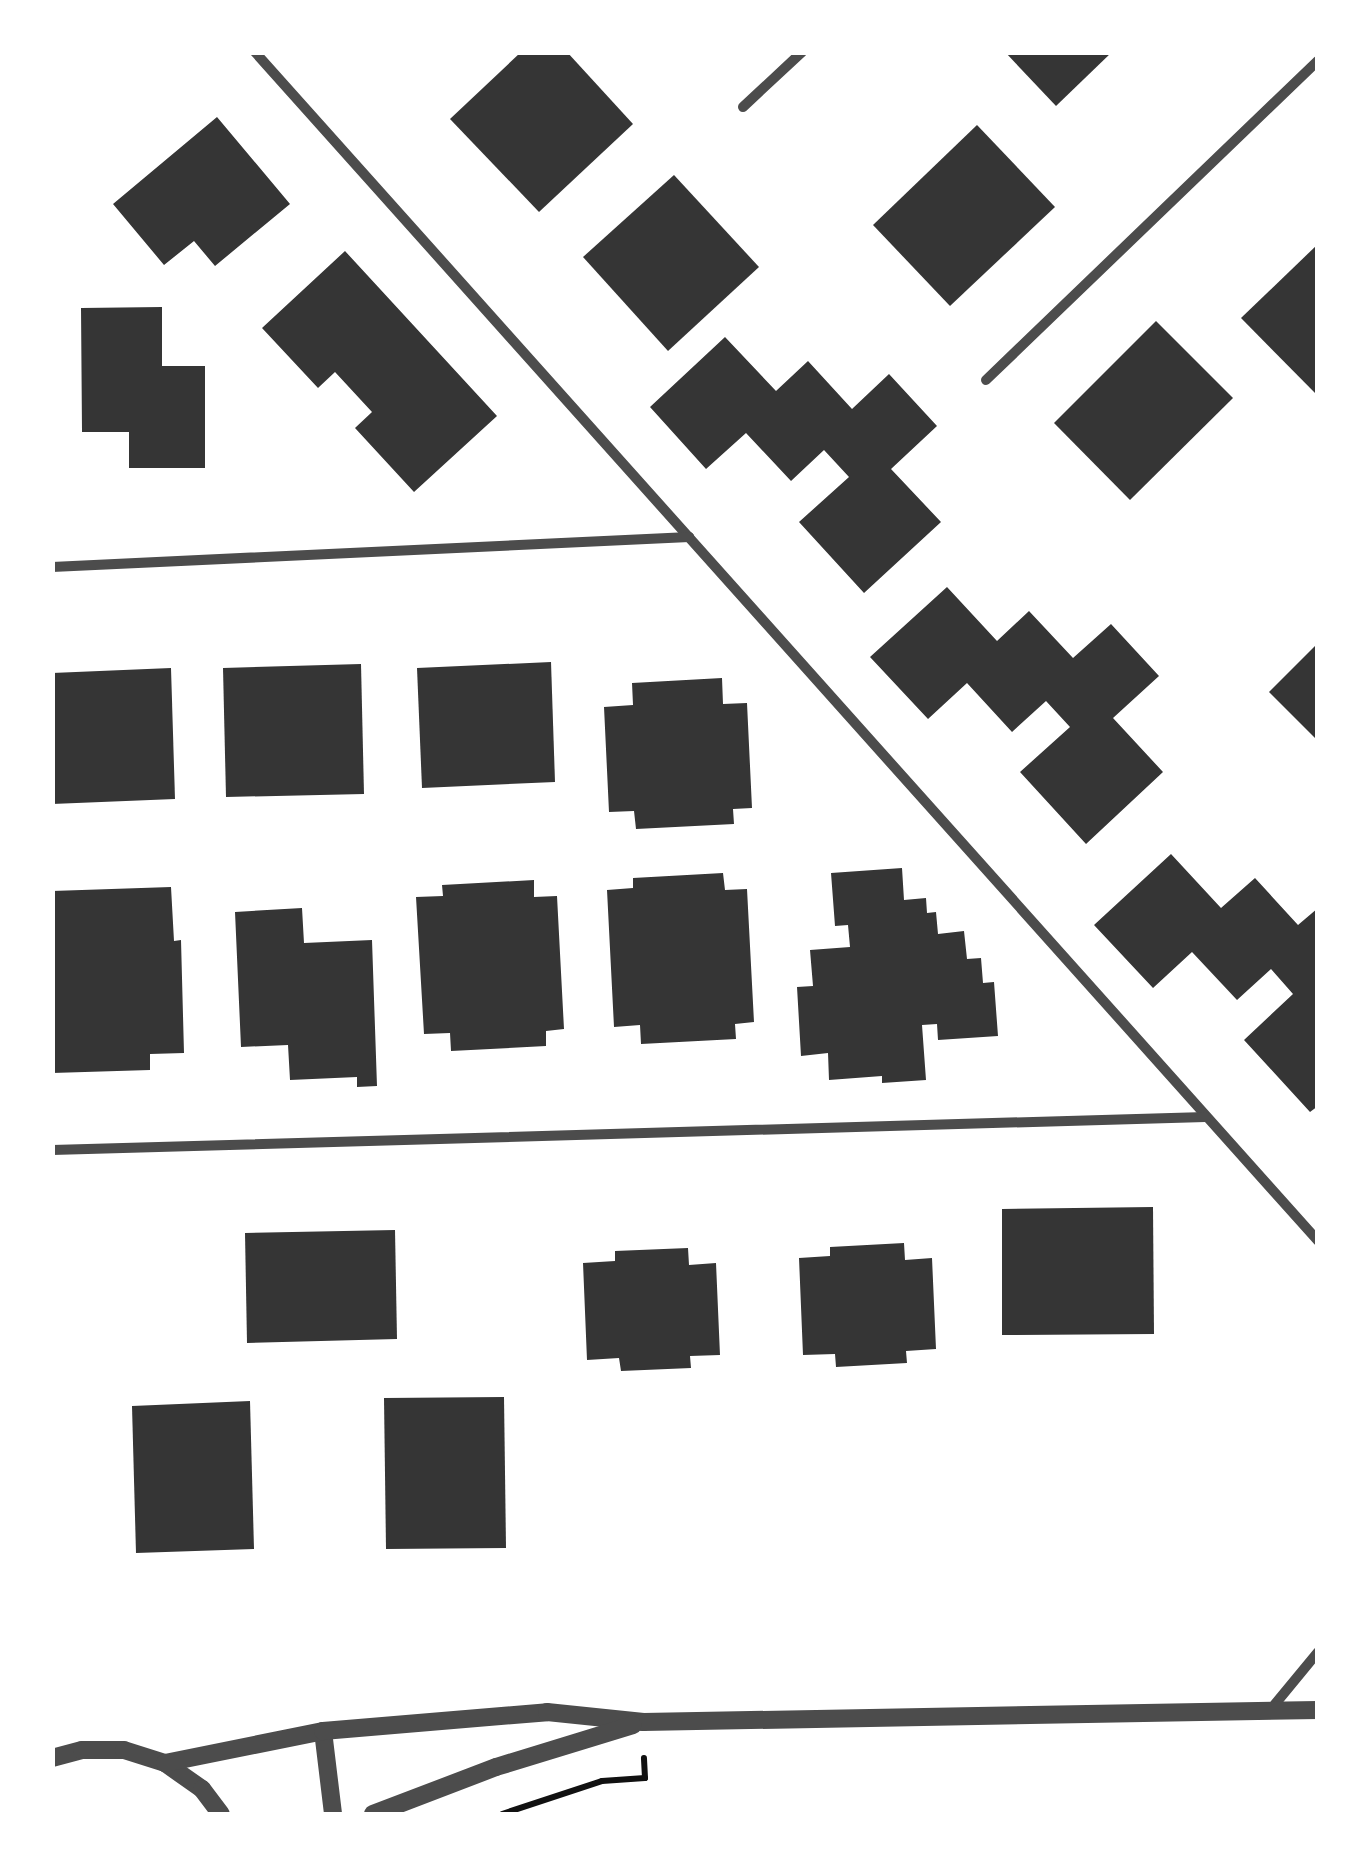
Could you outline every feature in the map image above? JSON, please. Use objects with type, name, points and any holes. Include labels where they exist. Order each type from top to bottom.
[{"type":"street","points":[[255,52],[1318,1241]]},
{"type":"street","points":[[743,107],[802,52]]},
{"type":"street","points":[[986,380],[1318,61]]},
{"type":"street","points":[[52,567],[689,538]]},
{"type":"street","points":[[52,1150],[1206,1117]]},
{"type":"street","points":[[1270,1710],[1318,1652]]},
{"type":"street","points":[[165,1763],[323,1731],[547,1712],[643,1722],[1318,1710]]},
{"type":"street","points":[[373,1814],[496,1767],[643,1722]]},
{"type":"street","points":[[323,1731],[334,1814]]},
{"type":"street","points":[[52,1758],[82,1750],[124,1750],[165,1763],[202,1789],[222,1814]]},
{"type":"path","points":[[502,1814],[602,1781],[645,1778]]},
{"type":"building","points":[[521,52],[567,52],[633,124],[539,212],[450,119]]},
{"type":"building","points":[[1005,52],[1112,52],[1056,106]]},
{"type":"building","points":[[217,117],[290,204],[215,266],[194,241],[164,265],[113,204]]},
{"type":"building","points":[[977,125],[1055,207],[950,306],[873,225]]},
{"type":"building","points":[[674,175],[759,267],[668,351],[583,257]]},
{"type":"building","points":[[1318,244],[1318,396],[1241,318]]},
{"type":"building","points":[[345,251],[497,416],[414,492],[355,428],[372,412],[335,372],[318,388],[262,328]]},
{"type":"building","points":[[162,307],[162,366],[205,366],[205,468],[129,468],[129,432],[82,432],[81,308]]},
{"type":"building","points":[[1156,321],[1233,398],[1130,500],[1054,423]]},
{"type":"building","points":[[725,337],[776,391],[808,361],[852,409],[889,374],[937,426],[891,469],[941,522],[864,593],[799,522],[849,477],[824,450],[791,481],[746,433],[706,469],[650,407]]},
{"type":"building","points":[[947,587],[997,641],[1029,611],[1073,658],[1111,624],[1159,676],[1113,718],[1163,772],[1086,844],[1020,772],[1070,727],[1046,701],[1012,732],[967,683],[928,719],[870,657]]},
{"type":"building","points":[[1318,643],[1318,741],[1269,692]]},
{"type":"building","points":[[551,662],[555,782],[422,788],[417,668]]},
{"type":"building","points":[[361,664],[364,794],[226,797],[223,668]]},
{"type":"building","points":[[171,668],[175,799],[52,804],[52,673]]},
{"type":"building","points":[[722,678],[723,704],[747,703],[752,808],[733,809],[734,824],[636,829],[634,811],[609,812],[604,707],[633,705],[632,683]]},
{"type":"building","points":[[1171,854],[1221,908],[1255,878],[1298,925],[1318,908],[1318,1106],[1310,1112],[1244,1040],[1293,994],[1271,969],[1237,1000],[1192,952],[1153,988],[1094,925]]},
{"type":"building","points":[[902,868],[904,900],[926,898],[927,913],[936,912],[938,934],[964,931],[967,959],[981,958],[983,983],[994,982],[998,1036],[938,1040],[937,1024],[922,1025],[926,1080],[882,1083],[882,1076],[829,1080],[828,1053],[801,1056],[797,987],[813,986],[810,950],[850,947],[848,925],[835,926],[831,873]]},
{"type":"building","points":[[723,873],[725,890],[747,889],[754,1022],[735,1024],[736,1039],[641,1044],[640,1025],[614,1027],[607,890],[633,888],[633,878]]},
{"type":"building","points":[[534,880],[534,897],[557,896],[564,1029],[546,1031],[546,1046],[451,1051],[450,1033],[424,1034],[416,897],[443,896],[442,885]]},
{"type":"building","points":[[171,887],[174,941],[181,940],[184,1053],[150,1054],[150,1070],[52,1073],[52,891]]},
{"type":"building","points":[[302,908],[304,943],[372,940],[377,1086],[357,1087],[357,1077],[290,1080],[288,1045],[241,1047],[235,912]]},
{"type":"building","points":[[1153,1207],[1154,1334],[1002,1335],[1002,1209]]},
{"type":"building","points":[[395,1230],[397,1339],[247,1343],[245,1233]]},
{"type":"building","points":[[904,1243],[905,1260],[932,1258],[936,1349],[906,1351],[907,1363],[836,1367],[835,1354],[803,1355],[799,1258],[830,1256],[830,1247]]},
{"type":"building","points":[[688,1248],[689,1265],[716,1263],[720,1355],[690,1356],[691,1368],[621,1371],[619,1358],[587,1360],[583,1263],[615,1261],[615,1251]]},
{"type":"building","points":[[504,1397],[506,1548],[386,1549],[384,1398]]},
{"type":"building","points":[[250,1401],[254,1549],[136,1553],[132,1406]]}]
